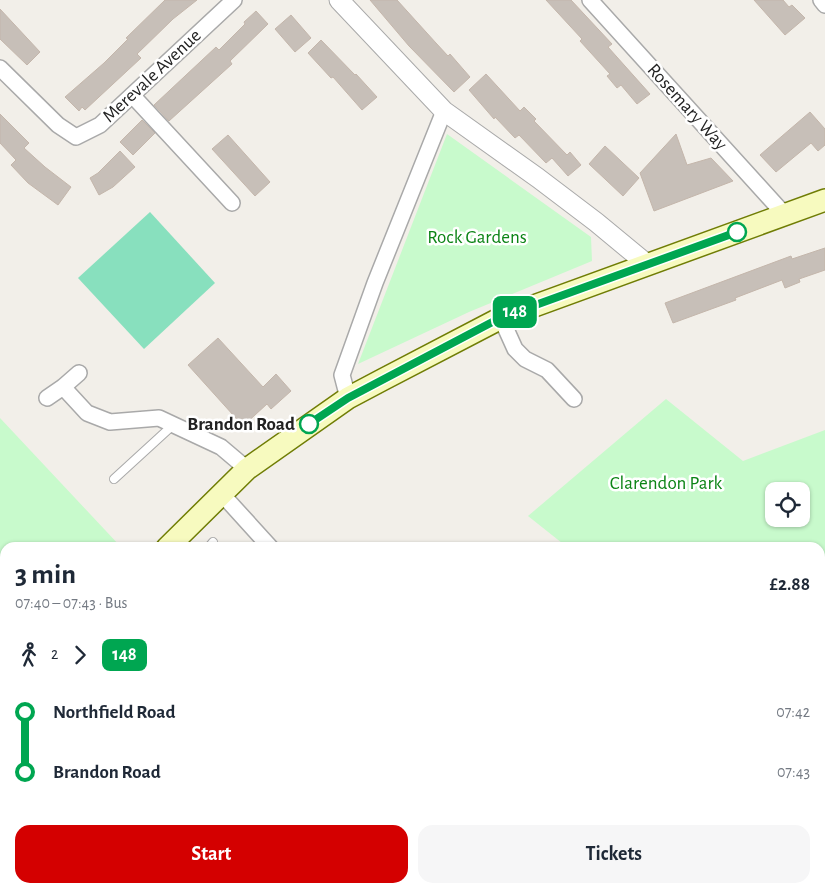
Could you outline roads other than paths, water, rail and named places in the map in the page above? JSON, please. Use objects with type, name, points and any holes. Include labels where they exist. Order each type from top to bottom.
[{"type":"main road","points":[[173,542],[247,469],[348,398],[500,318],[825,200]]},
{"type":"street","name":"Merevale Avenue","points":[[0,68],[58,125],[76,137],[100,125],[234,0]]},
{"type":"street","points":[[339,0],[444,111],[538,178],[648,265]]},
{"type":"street","name":"Rosemary Way","points":[[590,0],[785,215]]},
{"type":"street","points":[[821,0],[825,5]]},
{"type":"street","points":[[132,95],[232,203]]},
{"type":"street","points":[[348,398],[342,375],[375,283],[444,111]]},
{"type":"street","points":[[500,318],[515,349],[525,359],[547,370],[574,399]]},
{"type":"street","points":[[48,398],[79,373]]},
{"type":"street","points":[[63,387],[86,413],[110,422],[159,418],[221,447],[247,469]]},
{"type":"street","points":[[221,493],[266,542]]},
{"type":"lane","points":[[114,479],[173,425]]},
{"type":"place","name":"Brandon Road","points":[[309,424]]},
{"type":"park label","name":"Rock Gardens","points":[[477,237]]},
{"type":"park label","name":"Clarendon Park","points":[[666,483]]}]
